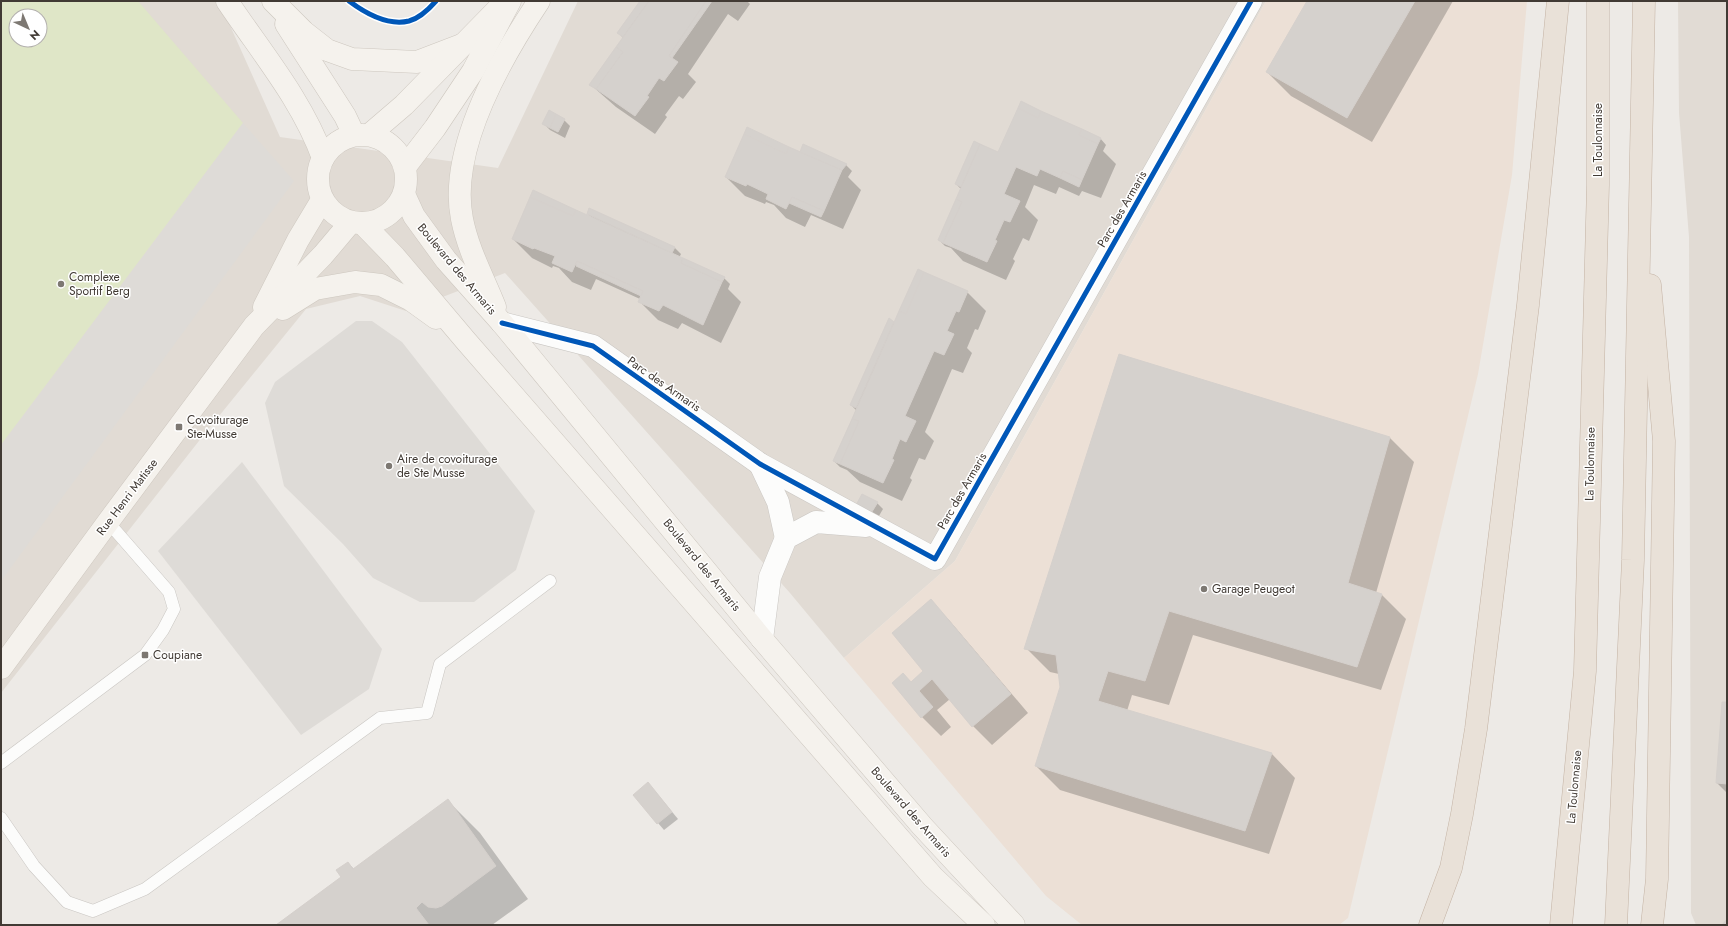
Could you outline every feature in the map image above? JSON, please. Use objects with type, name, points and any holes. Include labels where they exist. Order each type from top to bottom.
[{"type":"highway","points":[[1430,925],[1451,868],[1462,814],[1476,729],[1528,305],[1558,1]]},
{"type":"highway","name":"La Toulonnaise","points":[[1561,925],[1585,671],[1598,185],[1598,1]]},
{"type":"highway","points":[[1616,925],[1633,560],[1644,1]]},
{"type":"highway","points":[[1640,165],[1664,441],[1657,872],[1652,925]]},
{"type":"main road","points":[[227,1],[299,105],[315,136],[323,158]]},
{"type":"main road","points":[[272,1],[304,32],[327,50],[352,60],[417,62],[464,44]]},
{"type":"main road","points":[[272,1],[345,116],[362,135],[385,141],[398,152],[405,167],[407,181],[404,194],[395,210],[381,220],[357,223],[339,218],[329,210],[322,200],[318,187],[318,174],[323,158],[329,149],[341,140],[362,135],[404,105],[506,1]]},
{"type":"main road","points":[[405,167],[435,128],[473,71],[510,1]]},
{"type":"main road","points":[[502,323],[470,247],[462,220],[459,194],[463,161],[475,122],[493,79],[539,1]]},
{"type":"main road","name":"Boulevard des Armaris","points":[[404,194],[414,216],[446,260],[502,323],[762,638],[922,826],[1014,925]]},
{"type":"main road","points":[[254,326],[298,240],[322,200]]},
{"type":"main road","points":[[254,326],[357,223]]},
{"type":"main road","points":[[357,223],[395,257],[466,341],[933,877],[984,925]]},
{"type":"main road","points":[[254,326],[315,289],[355,282],[381,285],[411,300],[466,341]]},
{"type":"main road","name":"Rue Henri Matisse","points":[[1,668],[254,326]]},
{"type":"street","name":"Parc des Armaris","points":[[502,323],[593,346],[760,464],[935,559],[1251,1]]},
{"type":"street","points":[[760,464],[778,502],[786,538],[770,577],[762,638]]},
{"type":"street","points":[[786,538],[816,522],[875,526]]},
{"type":"lane","points":[[1,763],[145,655],[163,630],[174,609],[169,592],[108,522]]},
{"type":"lane","points":[[1,818],[34,866],[67,902],[93,911],[138,892],[380,718],[428,713],[440,664],[550,581]]},
{"type":"shaded area","points":[[1,1],[219,1],[280,137],[498,168],[578,1],[1266,1],[955,561],[844,658],[790,593],[505,273],[406,311],[360,296],[306,309],[206,432],[1,693]]},
{"type":"shaded area","points":[[1266,1],[1527,1],[1512,175],[1478,374],[1348,918],[1339,925],[1082,925],[1046,896],[844,658],[955,561]]},
{"type":"shaded area","points":[[1678,1],[1727,1],[1727,925],[1696,925],[1691,913],[1689,237],[1679,113]]},
{"type":"shaded area","points":[[243,123],[294,181],[1,581],[1,445]]},
{"type":"shaded area","name":"Aire de covoiturage de Ste Musse","points":[[356,321],[372,321],[402,342],[535,511],[516,570],[474,602],[420,602],[373,578],[343,544],[284,486],[265,403],[275,382]]},
{"type":"shaded area","points":[[242,462],[382,649],[369,689],[301,735],[158,551]]},
{"type":"green space","name":"Complexe Sportif Berg","points":[[1,1],[138,1],[243,123],[1,445]]},
{"type":"building","points":[[640,1],[649,1],[623,37],[617,33]]},
{"type":"building","points":[[649,1],[706,1],[669,56],[678,62],[664,81],[659,78],[647,96],[649,97],[635,116],[596,89],[623,52],[616,47]]},
{"type":"building","points":[[706,1],[712,1],[672,58],[669,56]]},
{"type":"building","points":[[1307,1],[1415,1],[1347,118],[1266,72]]},
{"type":"building","points":[[616,47],[623,52],[596,89],[589,85]]},
{"type":"building","points":[[1021,101],[1041,111],[1038,118],[1018,108]]},
{"type":"building","points":[[1018,108],[1038,118],[1041,111],[1082,129],[1079,135],[1098,144],[1082,180],[1063,171],[1060,178],[1040,169],[1037,176],[1016,167],[1004,194],[1020,201],[1010,222],[1004,220],[995,240],[997,241],[987,262],[943,243],[962,202],[956,199],[980,144],[998,152]]},
{"type":"building","points":[[549,110],[556,114],[550,128],[542,124]]},
{"type":"building","points":[[556,114],[565,119],[558,132],[550,128]]},
{"type":"building","points":[[747,127],[789,147],[786,154],[744,134]]},
{"type":"building","points":[[1082,129],[1101,138],[1098,144],[1079,135]]},
{"type":"building","points":[[744,134],[786,154],[789,147],[842,170],[824,211],[792,197],[786,209],[766,199],[768,194],[747,184],[746,186],[725,177]]},
{"type":"building","points":[[974,141],[980,144],[961,187],[955,184]]},
{"type":"building","points":[[803,144],[847,164],[842,170],[800,152]]},
{"type":"building","points":[[1063,171],[1082,180],[1079,187],[1060,178]]},
{"type":"building","points":[[533,190],[576,210],[573,216],[530,197]]},
{"type":"building","points":[[530,197],[573,216],[576,210],[683,258],[681,263],[722,282],[703,325],[663,305],[659,311],[638,302],[643,291],[577,261],[572,272],[552,263],[555,256],[534,248],[533,249],[512,239]]},
{"type":"building","points":[[792,197],[824,211],[821,217],[789,203]]},
{"type":"building","points":[[956,199],[962,202],[943,243],[938,240]]},
{"type":"building","points":[[589,208],[675,247],[672,253],[587,214]]},
{"type":"building","points":[[683,258],[725,277],[722,282],[681,263]]},
{"type":"building","points":[[577,261],[643,291],[641,296],[576,266]]},
{"type":"building","points":[[918,269],[924,272],[906,314],[899,311]]},
{"type":"building","points":[[924,272],[968,291],[959,312],[956,311],[947,331],[954,334],[944,355],[934,351],[905,416],[916,421],[906,442],[900,439],[892,459],[894,460],[883,483],[840,464],[859,421],[852,419],[899,311],[906,314]]},
{"type":"building","points":[[889,318],[894,322],[856,408],[850,405]]},
{"type":"building","name":"Garage Peugeot","points":[[1119,354],[1390,437],[1348,583],[1382,594],[1357,667],[1169,611],[1145,681],[1108,671],[1098,701],[1272,753],[1245,831],[1035,766],[1060,687],[1056,655],[1024,649]]},
{"type":"building","points":[[852,419],[859,421],[840,464],[833,461]]},
{"type":"building","points":[[862,494],[878,502],[870,515],[855,507]]},
{"type":"building","points":[[931,599],[1011,694],[972,727],[932,679],[919,691],[933,707],[921,718],[892,683],[903,673],[911,682],[923,671],[892,633]]},
{"type":"building","points":[[1722,702],[1727,702],[1727,784],[1716,783]]},
{"type":"building","points":[[648,782],[672,812],[657,824],[633,795]]},
{"type":"building","points":[[448,799],[496,866],[442,906],[436,908],[428,907],[422,902],[416,908],[429,925],[276,925],[341,877],[336,870],[348,862],[353,869]]},
{"type":"building","points":[[1727,919],[1727,925],[1722,925]]},
{"type":"cycle path","points":[[349,1],[369,14],[393,22],[409,21],[417,18],[436,1]]},
{"type":"cycle path","points":[[502,323],[593,346],[760,464],[935,559],[1251,1]]},
{"type":"place","name":"Complexe Sportif Berg","points":[[61,284]]},
{"type":"place","name":"Covoiturage Ste-Musse","points":[[179,427]]},
{"type":"place","name":"Aire de covoiturage de Ste Musse","points":[[389,466]]},
{"type":"place","name":"Garage Peugeot","points":[[1204,589]]},
{"type":"place","name":"Coupiane","points":[[145,655]]}]
